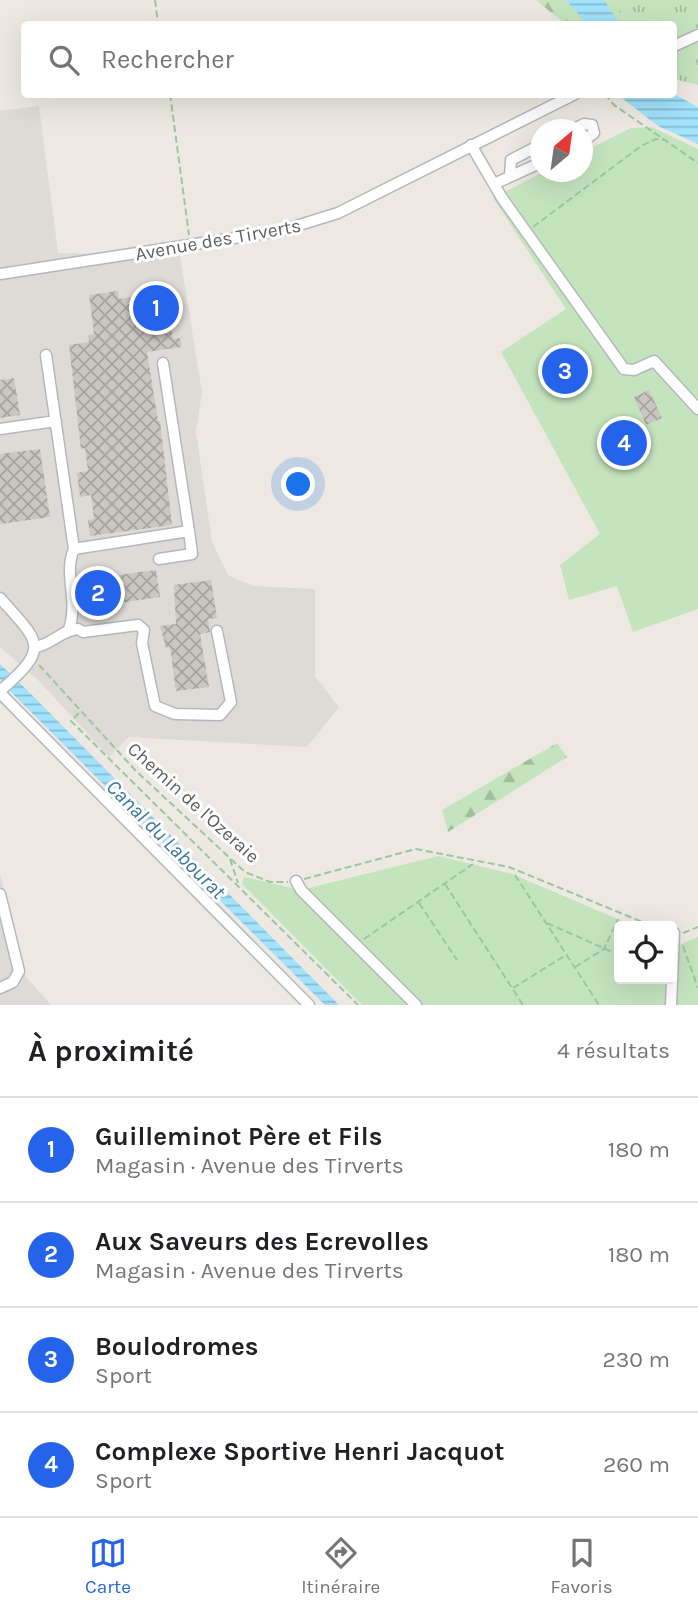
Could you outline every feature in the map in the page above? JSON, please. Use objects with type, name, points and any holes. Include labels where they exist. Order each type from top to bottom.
[{"type":"street","points":[[677,44],[698,34]]},
{"type":"street","name":"Avenue des Tirverts","points":[[0,274],[190,247],[280,231],[338,213],[567,98]]},
{"type":"street","points":[[471,145],[502,197],[624,369],[634,370],[654,361],[698,409]]},
{"type":"street","points":[[510,176],[511,160],[530,150]]},
{"type":"street","points":[[494,184],[530,168]]},
{"type":"street","points":[[36,647],[49,645],[69,629],[75,612],[69,559],[74,549],[46,355]]},
{"type":"street","points":[[159,559],[192,554],[163,363]]},
{"type":"street","points":[[0,429],[56,421]]},
{"type":"street","points":[[74,549],[189,531]]},
{"type":"street","points":[[0,598],[30,632],[36,647],[34,658],[2,690],[309,1005]]},
{"type":"street","points":[[69,629],[83,632],[130,624],[144,630],[142,643],[155,706],[175,713],[220,715],[231,702],[216,631]]},
{"type":"street","points":[[296,881],[301,890],[416,1005]]},
{"type":"street","points":[[0,894],[19,971],[13,982],[0,988]]},
{"type":"street","points":[[671,1005],[672,984]]},
{"type":"path","points":[[155,0],[158,21]]},
{"type":"path","points":[[171,98],[190,247]]},
{"type":"path","points":[[608,98],[614,105],[698,163]]},
{"type":"path","points":[[527,232],[641,145],[656,139],[664,140]]},
{"type":"path","name":"Chemin de l'Ozeraie","points":[[34,658],[136,771],[244,872],[270,882],[296,881],[416,849],[509,867],[640,921]]},
{"type":"path","points":[[80,712],[71,720],[358,1005]]},
{"type":"path","points":[[229,858],[238,884]]},
{"type":"path","points":[[356,945],[473,864]]},
{"type":"path","points":[[515,875],[599,1005]]},
{"type":"path","points":[[445,884],[523,1005]]},
{"type":"path","points":[[418,902],[457,960]]},
{"type":"path","points":[[574,968],[604,949],[618,919]]},
{"type":"path","points":[[546,922],[614,953]]},
{"type":"path","points":[[677,933],[686,933],[698,926]]},
{"type":"path","points":[[682,943],[698,988]]},
{"type":"path","points":[[512,989],[566,955]]},
{"type":"shaded area","points":[[39,106],[58,253],[180,256],[202,392],[196,432],[212,542],[228,575],[253,586],[315,589],[315,676],[339,707],[307,747],[129,737],[109,757],[39,681],[0,647],[0,111]]},
{"type":"shaded area","points":[[0,874],[26,977],[51,1005],[0,1005]]},
{"type":"green space","points":[[536,0],[614,0],[626,21],[561,21]]},
{"type":"green space","points":[[614,0],[698,0],[698,85],[677,80],[677,21],[626,21]]},
{"type":"green space","points":[[652,127],[698,149],[698,609],[633,632],[617,586],[569,600],[560,565],[600,534],[501,352],[566,309],[493,198],[530,179],[530,182],[593,182],[593,147],[631,128]]},
{"type":"green space","points":[[557,743],[567,757],[448,832],[442,810]]},
{"type":"green space","points":[[438,856],[512,874],[622,921],[614,921],[614,984],[677,984],[677,944],[698,937],[698,1005],[362,1005],[242,884],[244,877],[301,890]]},
{"type":"water","points":[[566,0],[604,0],[618,21],[584,21]]},
{"type":"water","points":[[677,96],[698,107],[698,144],[658,126],[622,98],[677,98]]},
{"type":"water","name":"Canal du Labourat","points":[[0,664],[339,1005],[325,1005],[11,692],[0,679]]},
{"type":"building","points":[[118,291],[119,299],[166,293],[173,339],[180,338],[182,347],[147,352],[160,421],[172,525],[90,536],[88,520],[94,519],[91,495],[80,497],[77,473],[88,471],[85,448],[81,449],[69,345],[89,342],[88,335],[94,334],[89,295]]},
{"type":"building","points":[[14,378],[20,415],[0,418],[0,380]]},
{"type":"building","points":[[649,390],[662,418],[646,425],[634,397]]},
{"type":"building","points":[[40,449],[50,517],[0,524],[0,454]]},
{"type":"building","points":[[156,570],[160,597],[92,607],[88,579]]},
{"type":"building","points":[[211,580],[217,618],[208,619],[210,632],[200,634],[209,687],[176,691],[170,647],[166,648],[160,626],[176,624],[174,585]]},
{"type":"place","name":"Guilleminot Père et Fils","points":[[156,308]]},
{"type":"place","name":"Boulodromes","points":[[565,371]]},
{"type":"place","name":"Complexe Sportive Henri Jacquot","points":[[624,443]]},
{"type":"place","name":"Aux Saveurs des Ecrevolles","points":[[98,593]]}]
